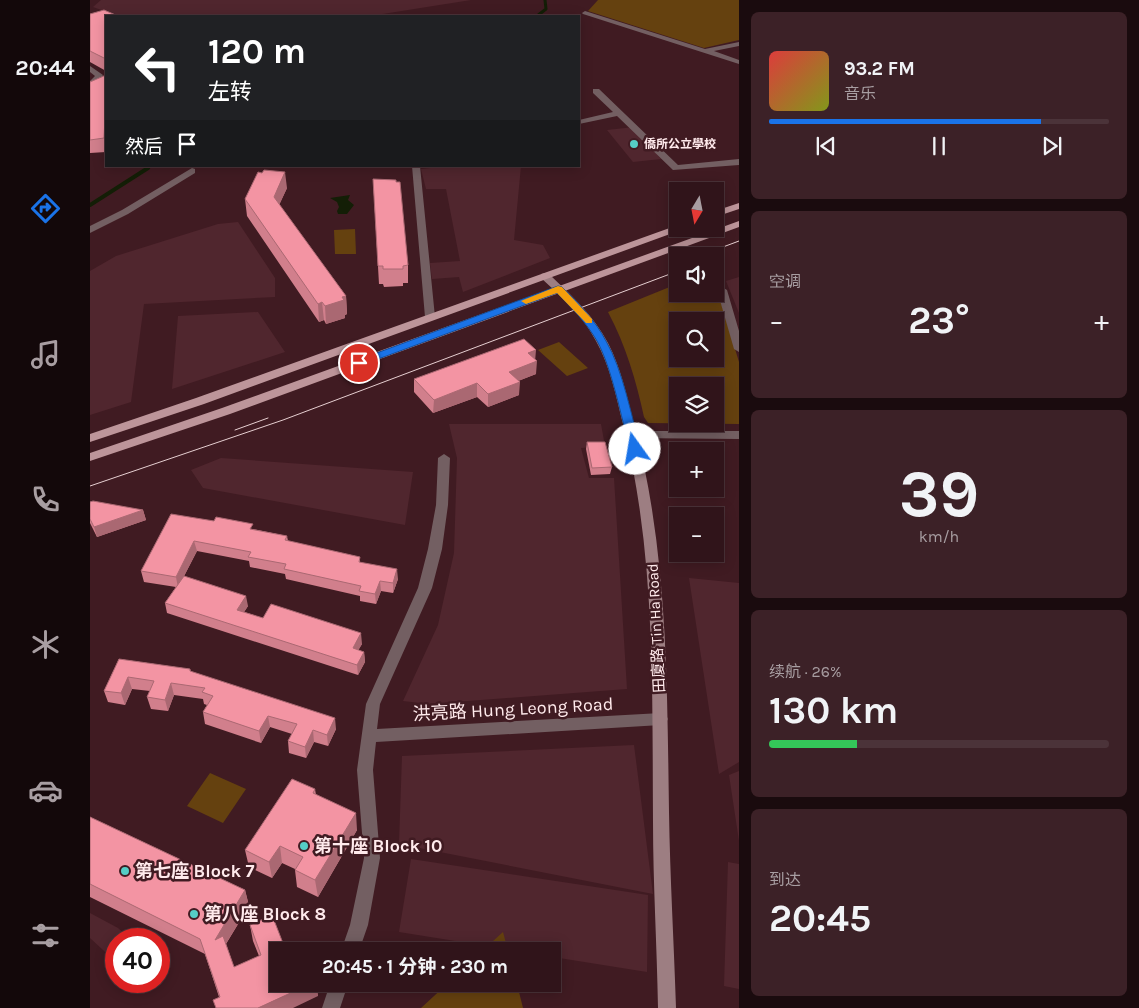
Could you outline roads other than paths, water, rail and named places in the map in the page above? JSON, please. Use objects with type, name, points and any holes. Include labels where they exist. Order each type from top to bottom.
[{"type":"main road","points":[[724,211],[739,206]]},
{"type":"main road","points":[[90,457],[226,411],[739,224]]},
{"type":"main road","points":[[90,438],[200,401],[669,231]]},
{"type":"street","points":[[585,13],[739,62]]},
{"type":"street","points":[[704,51],[739,44]]},
{"type":"street","points":[[90,68],[99,74],[96,81],[90,84]]},
{"type":"street","points":[[596,91],[676,168],[739,162]]},
{"type":"street","points":[[580,122],[619,113]]},
{"type":"street","points":[[416,167],[430,317]]},
{"type":"street","points":[[90,230],[125,212],[192,170]]},
{"type":"street","name":"田廈路 Tin Ha Road","points":[[545,276],[585,316],[602,342],[633,435],[647,519],[653,571],[661,720],[661,837],[667,1008]]},
{"type":"street","points":[[724,297],[739,349]]},
{"type":"street","points":[[633,435],[739,435]]},
{"type":"street","points":[[353,942],[360,925],[372,858],[366,770],[368,736],[373,704],[425,588],[435,549],[442,505],[444,458]]},
{"type":"street","name":"洪亮路 Hung Leong Road","points":[[368,736],[661,720]]},
{"type":"street","points":[[330,1008],[336,992]]},
{"type":"waterway","points":[[538,15],[546,9],[545,0]]},
{"type":"waterway","points":[[90,205],[148,168]]},
{"type":"tram line","points":[[723,247],[739,241]]},
{"type":"tram line","points":[[90,486],[283,420],[669,274]]},
{"type":"tram line","points":[[235,430],[268,418]]},
{"type":"place","name":"僑所公立學校","points":[[634,144]]},
{"type":"place","name":"第十座 Block 10","points":[[304,846]]},
{"type":"place","name":"第七座 Block 7","points":[[125,871]]},
{"type":"place","name":"第八座 Block 8","points":[[194,914]]}]
